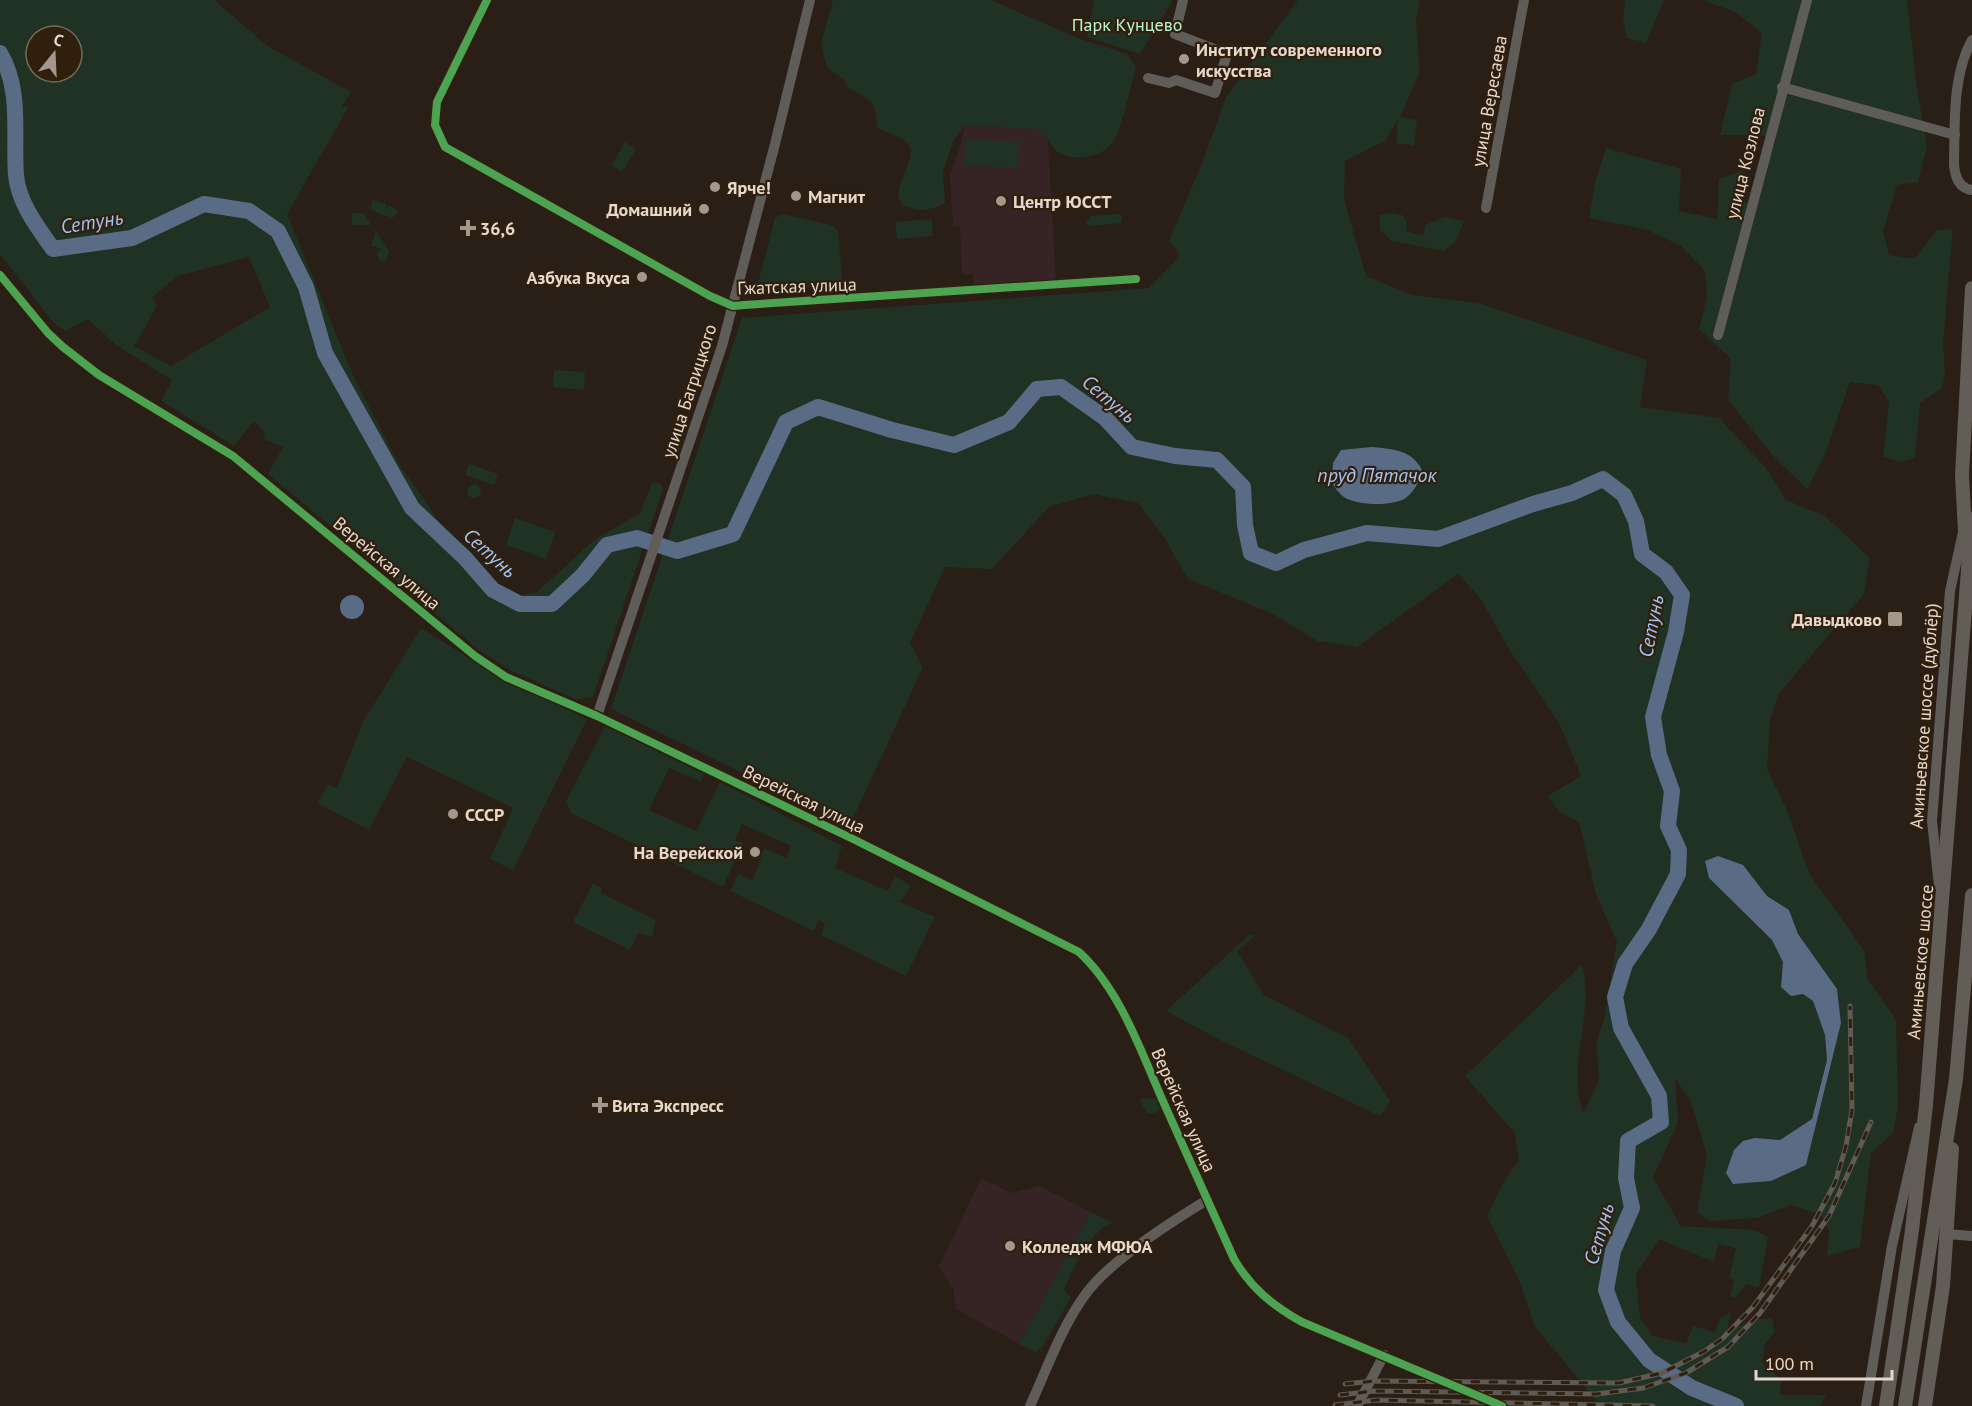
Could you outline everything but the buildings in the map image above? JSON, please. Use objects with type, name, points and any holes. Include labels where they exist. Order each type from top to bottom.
[{"type":"main road","name":"Аминьевское шоссе (дублёр)","points":[[1968,521],[1962,475],[1972,288]]},
{"type":"main road","name":"Аминьевское шоссе","points":[[1886,1405],[1912,1230],[1926,1105],[1966,587],[1968,521]]},
{"type":"main road","points":[[1905,1406],[1952,1108],[1972,895]]},
{"type":"main road","points":[[1924,1406],[1943,1286],[1952,1178],[1952,1108]]},
{"type":"street","name":"Гжатская улица","points":[[488,0],[437,102],[436,131],[446,147],[694,287],[733,306],[1136,279]]},
{"type":"street","name":"улица Багрицкого","points":[[597,716],[664,520],[733,306],[810,0]]},
{"type":"street","points":[[1148,78],[1169,83],[1176,80],[1215,93],[1227,54],[1175,34],[1183,0]]},
{"type":"street","name":"улица Вересаева","points":[[1486,208],[1524,0]]},
{"type":"street","name":"улица Козлова","points":[[1718,334],[1807,0]]},
{"type":"street","points":[[1972,40],[1964,56],[1959,76],[1955,135],[1955,177],[1961,186],[1972,190]]},
{"type":"street","points":[[1782,87],[1955,135]]},
{"type":"street","name":"Верейская улица","points":[[0,275],[48,333],[69,352],[99,375],[233,456],[475,656],[506,677],[597,716],[973,897],[1079,952],[1094,966],[1134,1034],[1234,1258],[1252,1286],[1282,1311],[1302,1322],[1502,1406]]},
{"type":"street","name":"Аминьевское шоссе (дублёр)","points":[[1942,912],[1932,821],[1950,591],[1968,521]]},
{"type":"street","points":[[1866,1403],[1903,1190],[1926,1105]]},
{"type":"street","points":[[1030,1406],[1074,1311],[1096,1281],[1165,1226],[1207,1200]]},
{"type":"street","points":[[1947,1234],[1972,1236]]},
{"type":"street","points":[[1357,1406],[1384,1356]]},
{"type":"shaded area","name":"Центр ЮССТ","points":[[973,85],[1046,109],[1056,280],[974,287],[973,274],[962,274],[960,227],[953,227],[950,175],[962,140]]},
{"type":"shaded area","name":"Колледж МФЮА","points":[[981,1178],[1012,1193],[1040,1186],[1091,1212],[1019,1344],[956,1309],[953,1288],[939,1267]]},
{"type":"green space","points":[[0,0],[214,0],[269,47],[351,92],[341,108],[349,106],[287,214],[352,373],[396,459],[447,533],[496,584],[507,592],[520,595],[537,592],[594,540],[640,513],[651,485],[654,482],[662,484],[663,488],[593,697],[577,700],[510,670],[479,650],[268,474],[283,447],[265,440],[263,430],[254,421],[234,446],[161,401],[172,380],[116,345],[88,319],[65,331],[53,322],[0,254]],"holes":[[[249,257],[270,307],[171,366],[134,346],[157,306],[152,297],[178,276]]]},
{"type":"green space","points":[[833,0],[991,0],[1080,39],[1127,54],[1136,67],[1116,136],[1102,152],[1087,157],[1071,157],[1058,152],[1040,131],[1002,127],[963,127],[953,142],[943,171],[945,203],[921,210],[904,205],[899,198],[899,190],[911,153],[909,145],[903,139],[877,127],[872,102],[848,87],[844,79],[829,69],[825,61],[821,43]]},
{"type":"green space","name":"Парк Кунцево","points":[[1094,0],[1173,0],[1140,54],[1087,37]]},
{"type":"green space","points":[[1298,0],[1420,0],[1416,20],[1420,72],[1400,117],[1417,120],[1414,146],[1396,143],[1398,119],[1386,140],[1345,161],[1344,199],[1366,276],[1412,295],[1479,303],[1647,360],[1640,407],[1719,418],[1766,468],[1786,500],[1825,516],[1870,558],[1864,594],[1779,693],[1770,721],[1767,769],[1787,810],[1809,873],[1864,950],[1868,980],[1896,1019],[1898,1107],[1893,1133],[1871,1153],[1860,1247],[1827,1256],[1829,1231],[1821,1215],[1791,1205],[1757,1218],[1710,1221],[1697,1213],[1707,1155],[1691,1102],[1675,1078],[1678,1122],[1653,1178],[1681,1226],[1755,1230],[1768,1237],[1759,1287],[1746,1284],[1735,1298],[1730,1297],[1734,1280],[1729,1278],[1736,1248],[1718,1244],[1714,1262],[1659,1239],[1636,1275],[1640,1318],[1652,1336],[1686,1343],[1693,1326],[1715,1332],[1719,1319],[1731,1312],[1726,1333],[1751,1320],[1772,1318],[1775,1332],[1765,1344],[1762,1362],[1781,1379],[1780,1395],[1826,1395],[1820,1406],[1601,1406],[1535,1327],[1519,1280],[1487,1216],[1503,1183],[1519,1160],[1514,1132],[1465,1076],[1582,965],[1585,1002],[1577,1077],[1583,1113],[1599,1080],[1596,1043],[1604,1019],[1617,942],[1596,894],[1579,822],[1559,812],[1548,796],[1581,776],[1560,725],[1507,646],[1481,599],[1458,574],[1357,647],[1317,641],[1273,614],[1188,579],[1165,539],[1138,503],[1093,494],[1049,507],[992,569],[945,567],[910,643],[923,667],[850,825],[611,709],[742,318],[1149,288],[1180,256],[1169,241],[1203,161],[1226,97]],"holes":[[[1742,865],[1767,896],[1789,910],[1798,934],[1837,989],[1841,1023],[1806,1165],[1755,1138],[1780,1140],[1812,1119],[1827,1060],[1825,1035],[1813,1001],[1803,994],[1781,987],[1783,962],[1772,940],[1709,878]]]},
{"type":"green space","points":[[1625,0],[1664,0],[1646,43],[1627,38],[1623,19]]},
{"type":"green space","points":[[1702,0],[1907,0],[1917,88],[1927,146],[1918,182],[1897,185],[1883,231],[1889,255],[1914,259],[1937,230],[1953,229],[1943,343],[1945,373],[1942,388],[1920,403],[1915,458],[1900,462],[1883,457],[1889,402],[1878,385],[1850,382],[1826,452],[1807,489],[1776,459],[1728,400],[1731,359],[1699,329],[1707,296],[1705,271],[1681,246],[1648,230],[1589,218],[1595,183],[1606,148],[1681,169],[1679,211],[1717,219],[1719,179],[1743,170],[1739,195],[1753,209],[1777,136],[1720,135],[1732,84],[1756,74],[1762,33],[1733,11]]},
{"type":"green space","points":[[966,139],[1019,142],[1017,168],[964,165]]},
{"type":"green space","points":[[625,142],[636,149],[622,172],[611,166]]},
{"type":"green space","points":[[372,200],[387,204],[386,209],[389,205],[398,211],[393,218],[370,210]]},
{"type":"green space","points":[[352,213],[363,213],[371,225],[352,225]]},
{"type":"green space","points":[[1392,213],[1402,215],[1407,222],[1406,231],[1419,235],[1424,234],[1425,225],[1445,217],[1464,221],[1455,242],[1444,251],[1392,241],[1380,230],[1379,215]]},
{"type":"green space","points":[[782,214],[828,224],[838,230],[842,279],[838,286],[760,290],[757,287],[775,218]]},
{"type":"green space","points":[[1119,214],[1122,217],[1121,223],[1089,226],[1086,222],[1090,216]]},
{"type":"green space","points":[[932,219],[933,236],[897,239],[895,222]]},
{"type":"green space","points":[[376,231],[389,252],[387,259],[380,262],[376,253],[382,249],[371,246]]},
{"type":"green space","points":[[554,370],[585,372],[584,390],[553,387]]},
{"type":"green space","points":[[469,464],[498,474],[494,485],[465,475]]},
{"type":"green space","points":[[471,484],[477,484],[481,491],[477,498],[471,498],[467,494],[467,488]]},
{"type":"green space","points":[[515,518],[555,532],[546,559],[506,545]]},
{"type":"green space","points":[[421,628],[504,680],[587,719],[513,870],[490,859],[513,808],[407,757],[369,830],[317,803],[328,785],[337,788],[363,722]]},
{"type":"green space","points":[[605,726],[704,774],[701,782],[669,768],[649,810],[696,831],[720,782],[842,846],[835,868],[888,891],[895,876],[911,886],[902,900],[898,901],[935,917],[906,976],[821,935],[825,923],[818,920],[814,931],[730,891],[738,874],[753,880],[764,848],[786,858],[791,846],[742,824],[735,841],[743,843],[723,887],[571,813],[566,801]]},
{"type":"green space","points":[[593,883],[602,888],[601,893],[656,920],[652,937],[638,933],[630,950],[573,922]]},
{"type":"green space","points":[[1250,934],[1255,936],[1237,951],[1264,995],[1348,1038],[1390,1101],[1380,1116],[1216,1038],[1166,1011]]},
{"type":"green space","points":[[1139,1099],[1163,1099],[1165,1105],[1155,1113],[1147,1113]]},
{"type":"green space","points":[[1091,1212],[1113,1223],[1098,1232],[1084,1251],[1064,1290],[1071,1297],[1043,1346],[1035,1352],[1019,1344]]},
{"type":"water","name":"пруд Пятачок","points":[[1372,447],[1402,452],[1419,465],[1423,472],[1418,483],[1404,499],[1383,504],[1357,502],[1342,496],[1332,483],[1333,463],[1341,450]]},
{"type":"water","points":[[352,595],[357,596],[363,602],[363,612],[357,618],[352,619],[347,618],[341,612],[340,607],[341,602],[347,596]]},
{"type":"water","points":[[1718,856],[1743,865],[1767,896],[1789,910],[1798,934],[1837,989],[1841,1023],[1806,1165],[1771,1181],[1733,1184],[1726,1173],[1734,1150],[1743,1141],[1755,1138],[1780,1140],[1812,1119],[1827,1060],[1825,1035],[1813,1001],[1803,994],[1791,996],[1781,987],[1783,962],[1772,940],[1709,878],[1705,861]]},
{"type":"waterway","name":"Сетунь","points":[[0,53],[7,67],[14,97],[15,160],[18,185],[30,214],[53,249],[132,238],[204,204],[249,211],[278,231],[306,287],[325,353],[412,508],[465,558],[493,590],[520,604],[552,604],[583,575],[607,545],[637,538],[677,551],[733,534],[786,422],[818,407],[892,430],[954,445],[1009,422],[1037,389],[1061,387],[1105,418],[1132,447],[1175,456],[1217,460],[1243,487],[1245,525],[1251,553],[1276,563],[1304,550],[1367,533],[1438,539],[1533,504],[1572,493],[1603,479],[1624,495],[1636,521],[1642,554],[1666,572],[1682,595],[1676,632],[1653,717],[1659,755],[1672,791],[1668,826],[1679,850],[1678,874],[1649,929],[1625,964],[1615,997],[1621,1028],[1659,1096],[1661,1122],[1628,1141],[1626,1178],[1632,1208],[1613,1251],[1606,1290],[1618,1322],[1649,1360],[1692,1388],[1736,1406]]},
{"type":"railway","points":[[1345,1384],[1374,1381],[1619,1383],[1662,1373],[1703,1352],[1722,1339],[1753,1307],[1812,1226],[1835,1183],[1846,1146],[1852,1110],[1850,1006]]},
{"type":"railway","points":[[1340,1395],[1374,1391],[1597,1394],[1643,1388],[1686,1373],[1728,1347],[1760,1313],[1829,1216],[1871,1122]]},
{"type":"railway","points":[[1335,1405],[1376,1400],[1653,1406]]},
{"type":"cycle path","points":[[487,0],[437,102],[435,125],[445,147],[710,296],[733,306],[1136,279]]},
{"type":"cycle path","points":[[0,275],[48,333],[63,347],[99,375],[233,456],[475,656],[506,677],[597,716],[853,839],[1079,952],[1106,984],[1128,1021],[1234,1259],[1255,1287],[1281,1309],[1302,1322],[1502,1406]]},
{"type":"place","name":"Институт современного искусства","points":[[1184,59]]},
{"type":"place","name":"Ярче!","points":[[715,187]]},
{"type":"place","name":"Магнит","points":[[796,196]]},
{"type":"place","name":"Центр ЮССТ","points":[[1001,201]]},
{"type":"place","name":"Домашний","points":[[704,209]]},
{"type":"place","name":"36,6","points":[[468,228]]},
{"type":"place","name":"Азбука Вкуса","points":[[642,277]]},
{"type":"place","name":"Давыдково","points":[[1895,619]]},
{"type":"place","name":"СССР","points":[[453,814]]},
{"type":"place","name":"На Верейской","points":[[755,852]]},
{"type":"place","name":"Вита Экспресс","points":[[600,1105]]},
{"type":"place","name":"Колледж МФЮА","points":[[1010,1246]]}]
